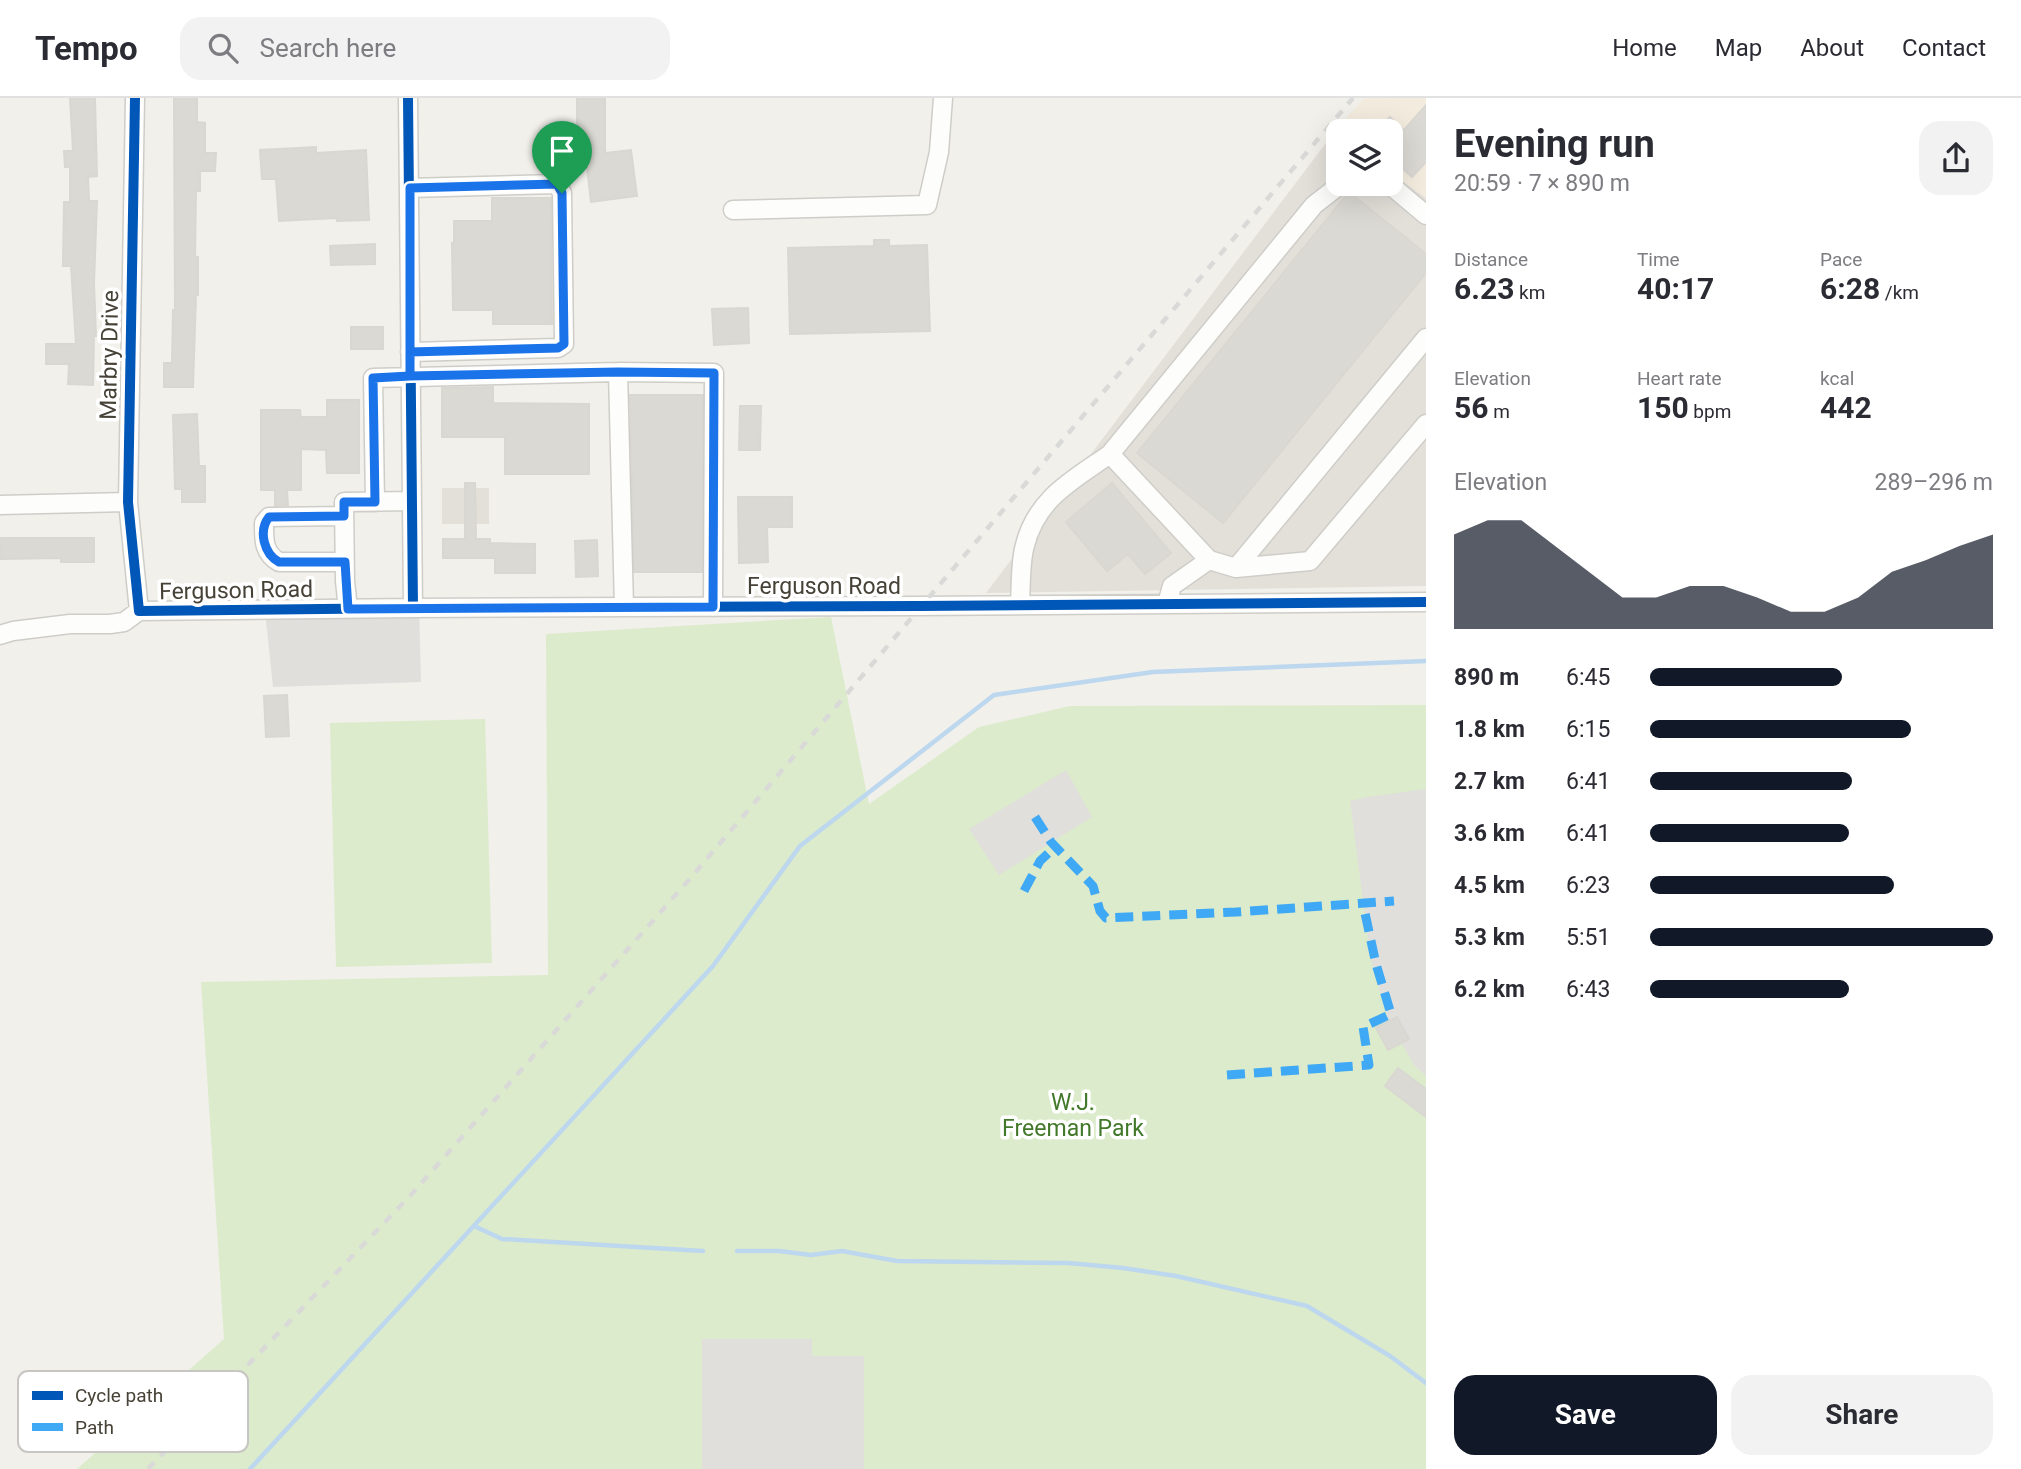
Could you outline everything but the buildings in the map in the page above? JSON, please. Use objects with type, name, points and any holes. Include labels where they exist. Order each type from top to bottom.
[{"type":"street","name":"Marbry Drive","points":[[135,98],[128,502],[139,611]]},
{"type":"street","points":[[408,98],[413,608]]},
{"type":"street","points":[[733,210],[927,205],[939,152],[943,98]]},
{"type":"street","points":[[410,188],[557,184],[562,193],[564,344],[558,348],[410,352]]},
{"type":"street","points":[[1020,605],[1024,546],[1037,516],[1054,494],[1110,454],[1314,205],[1326,196]]},
{"type":"street","points":[[1403,196],[1426,215]]},
{"type":"street","points":[[1236,568],[1426,338]]},
{"type":"street","points":[[618,372],[624,607]]},
{"type":"street","points":[[375,502],[373,378],[618,372],[714,373],[713,607]]},
{"type":"street","points":[[1110,454],[1209,560],[1236,568],[1310,561],[1426,424]]},
{"type":"street","points":[[348,609],[344,502],[412,501]]},
{"type":"street","points":[[0,505],[128,502]]},
{"type":"street","points":[[344,516],[269,517],[264,523],[265,547],[271,557],[279,562],[345,562]]},
{"type":"street","points":[[1167,604],[1172,586],[1209,560]]},
{"type":"street","name":"Ferguson Road","points":[[139,611],[1426,602]]},
{"type":"street","points":[[0,635],[70,624],[124,622],[139,611]]},
{"type":"shaded area","points":[[1364,98],[1426,98],[1426,198],[1403,182],[1403,119],[1346,119]]},
{"type":"shaded area","points":[[1326,143],[1326,196],[1403,196],[1403,182],[1426,198],[1426,586],[986,593]]},
{"type":"shaded area","points":[[442,488],[489,488],[489,524],[442,524]]},
{"type":"shaded area","points":[[419,608],[421,682],[273,687],[265,611]]},
{"type":"shaded area","points":[[1066,770],[1092,817],[999,875],[969,829]]},
{"type":"shaded area","points":[[1426,789],[1426,1076],[1414,1065],[1388,1019],[1371,961],[1350,801]]},
{"type":"shaded area","points":[[702,1339],[812,1339],[812,1356],[864,1356],[864,1469],[702,1469]]},
{"type":"green space","name":"W.J. Freeman Park","points":[[831,617],[869,804],[979,727],[1070,706],[1426,705],[1426,1469],[77,1469],[96,1452],[248,1452],[248,1371],[188,1371],[224,1339],[201,982],[548,975],[546,634]]},
{"type":"green space","points":[[485,719],[492,963],[336,967],[330,723]]},
{"type":"waterway","points":[[250,1469],[713,966],[800,846],[994,695],[1153,672],[1426,661]]},
{"type":"waterway","points":[[474,1226],[502,1239],[703,1251]]},
{"type":"waterway","points":[[737,1251],[779,1251],[811,1255],[842,1251],[897,1261],[1068,1263],[1176,1276],[1307,1306],[1390,1356],[1426,1383]]},
{"type":"railway","points":[[242,1371],[410,1196],[688,881],[1353,98]]},
{"type":"railway","points":[[148,1469],[164,1452]]},
{"type":"marked path","points":[[1035,817],[1051,842],[1093,886],[1100,911],[1106,918],[1394,901]]},
{"type":"marked path","points":[[1024,891],[1040,861],[1055,847]]},
{"type":"marked path","points":[[1227,1075],[1369,1065],[1363,1027],[1391,1014],[1376,964],[1363,904]]},
{"type":"cycle path","points":[[135,98],[128,502],[139,611],[1426,602]]},
{"type":"cycle path","points":[[408,98],[413,608]]},
{"type":"route","points":[[562,193],[557,184],[410,188],[410,376],[714,373],[713,607],[348,609],[345,562],[279,562],[271,557],[265,547],[264,523],[269,517],[344,516],[344,502],[375,502],[373,378],[410,376],[410,352],[558,348],[564,344],[562,193]]}]
